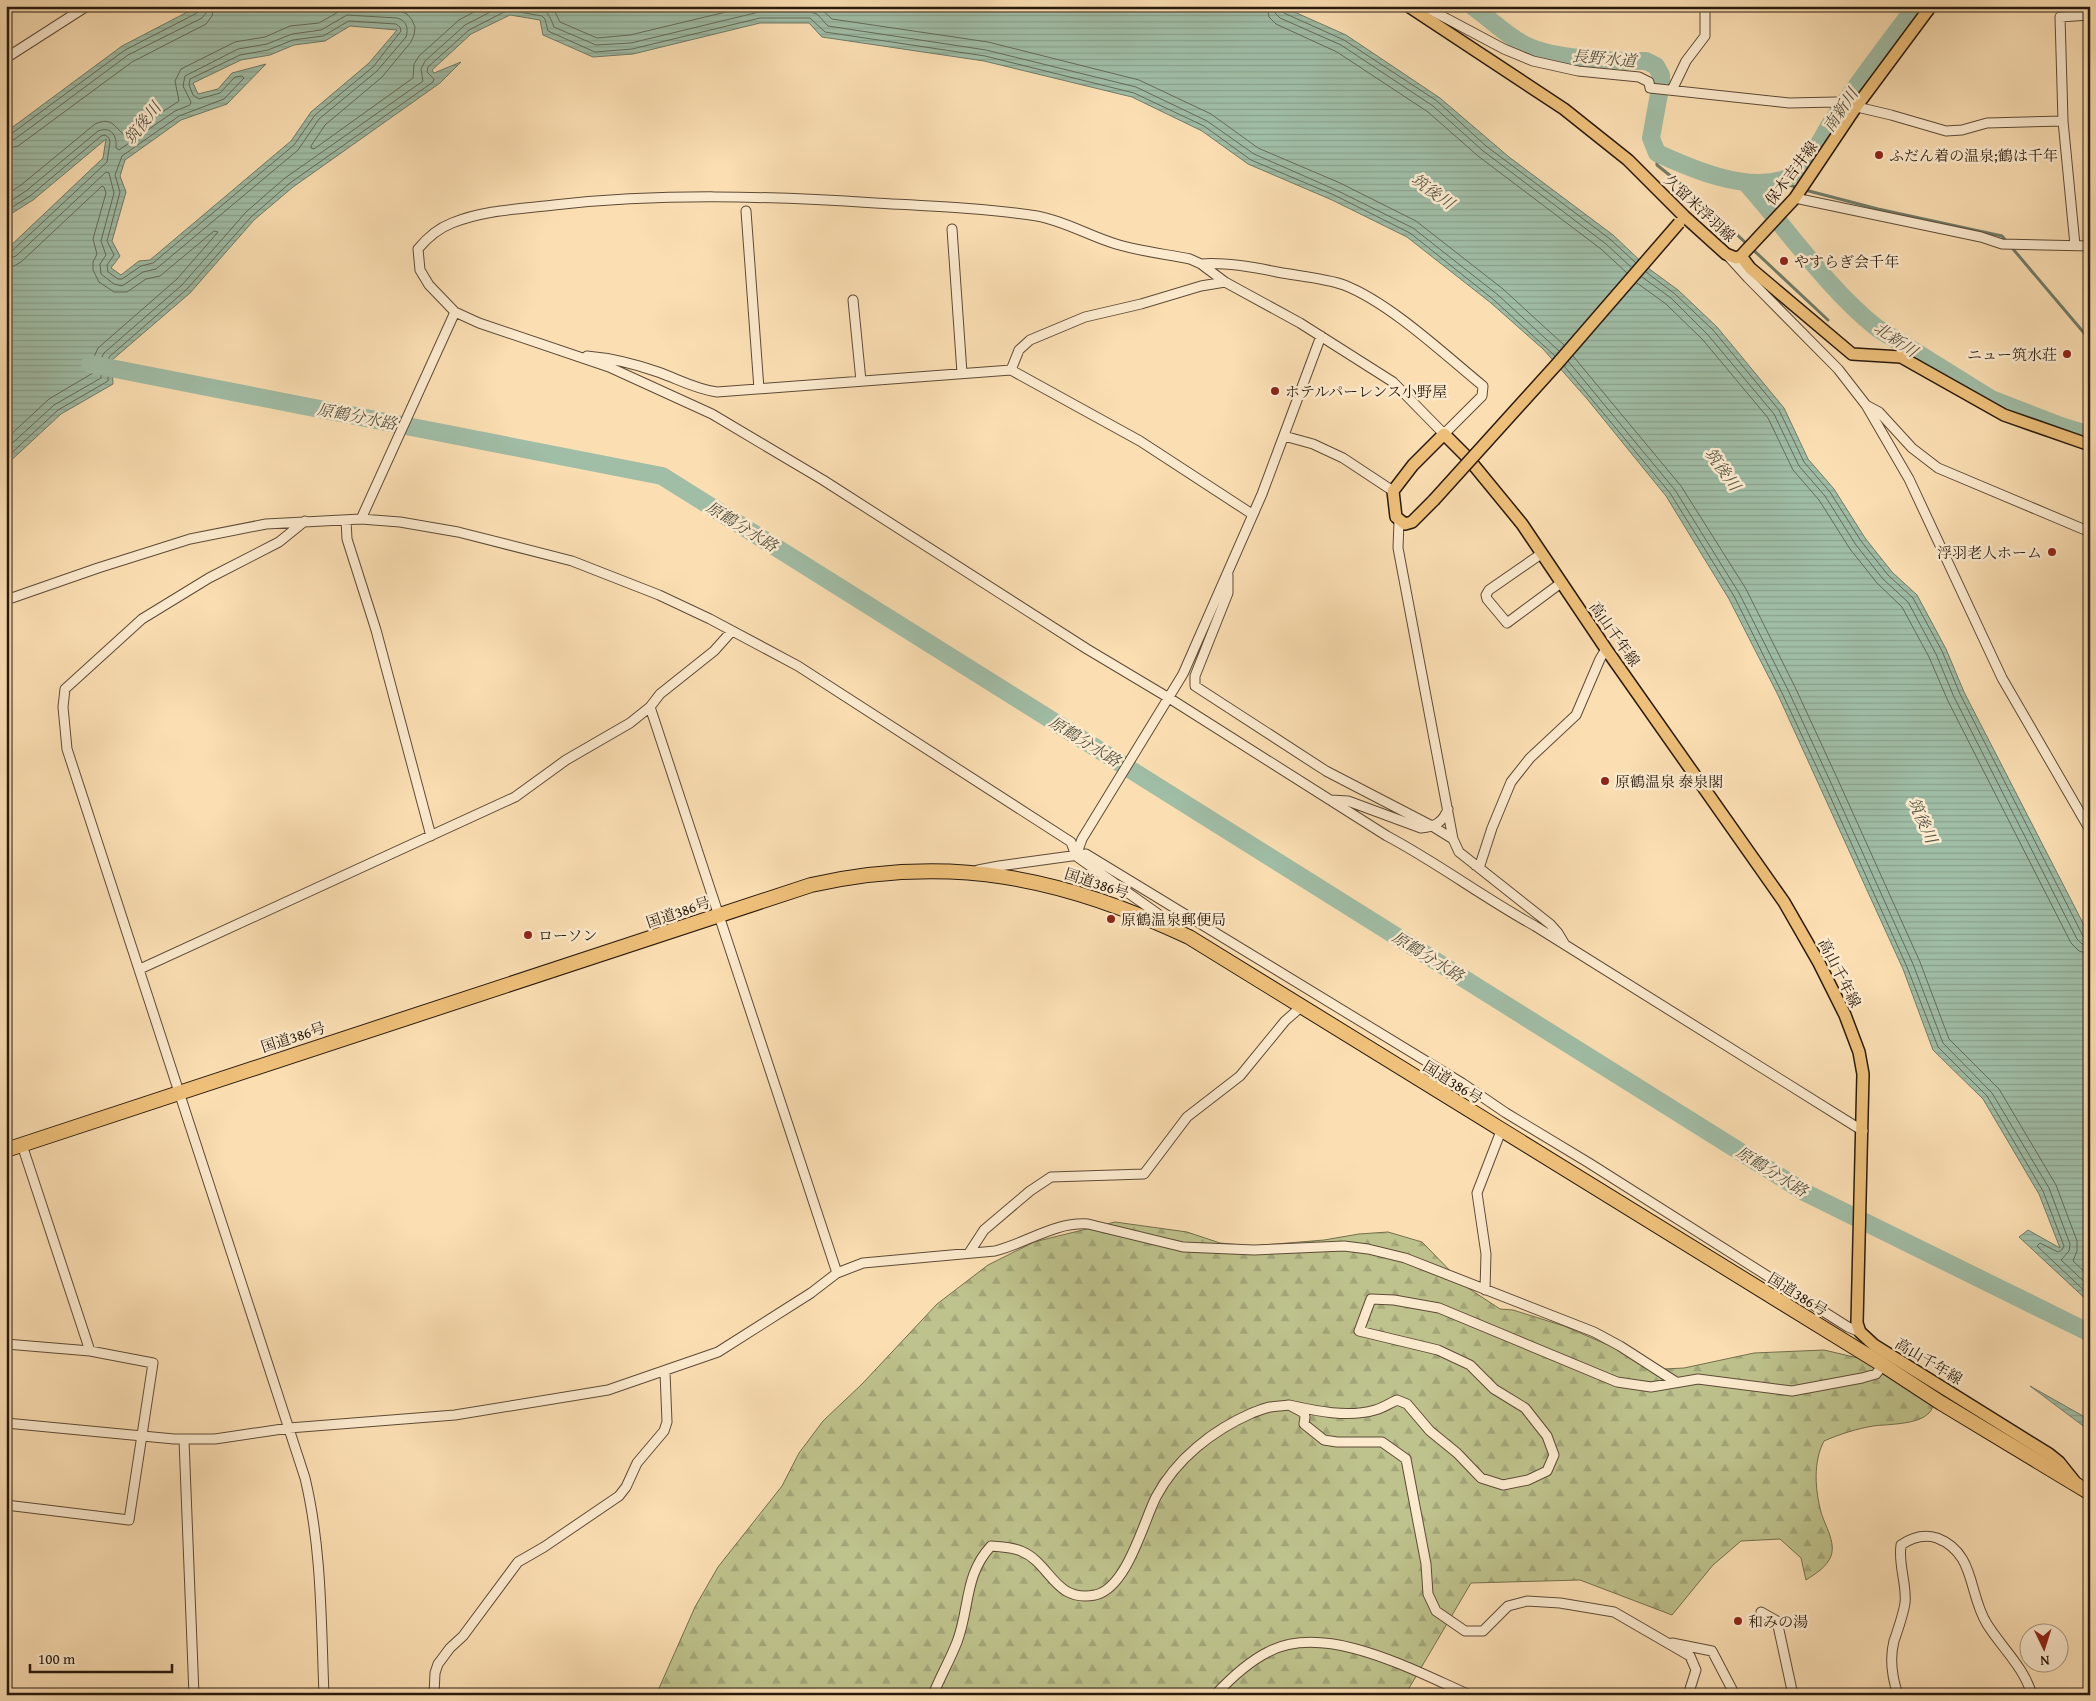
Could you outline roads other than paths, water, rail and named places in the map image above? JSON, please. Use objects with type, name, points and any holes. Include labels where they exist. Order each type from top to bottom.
[{"type":"highway","name":"国道386号","points":[[6,1150],[620,950],[811,885],[834,880],[912,872],[970,872],[1044,883],[1122,908],[1189,937],[1883,1365],[1940,1403],[2085,1490]]},
{"type":"main road","name":"久留米浮羽線","points":[[1408,6],[1564,109],[1628,160],[1682,220],[1726,254],[1736,258],[1744,254],[1750,268],[1852,354],[1901,357],[2004,415],[2090,445]]},
{"type":"main road","name":"保木吉井線","points":[[1744,254],[1793,199],[1853,106],[1931,6]]},
{"type":"main road","points":[[1444,434],[1413,465],[1393,491],[1394,512],[1399,521],[1405,524],[1412,522],[1434,500],[1557,364],[1682,220]]},
{"type":"main road","name":"高山千年線","points":[[1444,434],[1467,457],[1522,524],[1606,649],[1784,902],[1819,963],[1845,1015],[1859,1052],[1863,1074],[1859,1328],[1874,1345],[2048,1454],[2059,1462],[2085,1490]]},
{"type":"street","points":[[6,58],[87,6]]},
{"type":"street","points":[[1424,6],[1504,49],[1533,61],[1578,71],[1639,77],[1649,82],[1650,88],[1789,103],[1836,102],[1946,131],[1962,130],[1986,123],[2064,121]]},
{"type":"street","points":[[1671,90],[1686,61],[1705,36],[1705,6]]},
{"type":"street","points":[[2075,245],[2064,121],[2060,17],[2090,15]]},
{"type":"street","points":[[1201,264],[1213,263],[1266,270],[1343,285],[1370,298],[1408,325],[1483,386],[1482,396],[1444,434],[1394,382],[1321,336],[1225,282],[1201,264],[1190,259],[1117,245],[1060,222],[1039,217],[956,207],[742,196],[608,200],[474,216],[451,224],[435,233],[418,249],[420,270],[453,316],[576,355],[650,384],[712,414],[823,480],[1167,702],[1387,836],[1420,853],[1505,910],[1566,946],[1862,1136]]},
{"type":"street","points":[[1793,199],[1982,237],[2002,244],[2090,246]]},
{"type":"street","points":[[746,211],[758,389]]},
{"type":"street","points":[[952,229],[962,374]]},
{"type":"street","points":[[1726,254],[1838,369],[1866,405],[1917,495],[2002,678],[2090,830]]},
{"type":"street","points":[[1011,370],[1019,350],[1030,340],[1085,317],[1141,304],[1201,286],[1225,282]]},
{"type":"street","points":[[854,300],[861,381]]},
{"type":"street","points":[[362,516],[453,316]]},
{"type":"street","points":[[1076,856],[1082,839],[1183,674],[1262,494],[1321,336]]},
{"type":"street","points":[[576,355],[603,357],[626,362],[659,372],[703,390],[716,392],[1011,370],[1132,437],[1252,514]]},
{"type":"street","points":[[1866,405],[1879,412],[1912,448],[1938,468],[2090,532]]},
{"type":"street","points":[[1284,436],[1312,444],[1344,458],[1393,491]]},
{"type":"street","points":[[6,600],[90,570],[190,539],[266,524],[346,520],[362,516],[458,532],[572,561],[658,595],[710,619],[798,666],[1071,842],[1076,856],[1154,910],[1189,937]]},
{"type":"street","points":[[346,520],[348,539],[376,630],[431,836]]},
{"type":"street","points":[[305,521],[279,542],[209,578],[142,619],[65,689],[63,707],[67,749],[305,1478],[316,1529],[324,1695]]},
{"type":"street","points":[[1399,521],[1398,548],[1453,839],[1459,852],[1550,924],[1566,946]]},
{"type":"street","points":[[1541,554],[1489,590],[1486,595],[1487,599],[1506,623],[1562,583]]},
{"type":"street","points":[[1228,569],[1228,593],[1195,676],[1195,686],[1326,771],[1432,826],[1453,839]]},
{"type":"street","points":[[140,969],[328,881],[515,797],[566,760],[630,723],[650,707],[660,694],[714,651],[732,632]]},
{"type":"street","points":[[1475,865],[1480,865],[1511,782],[1530,758],[1576,715],[1606,649]]},
{"type":"street","points":[[650,707],[837,1273]]},
{"type":"street","points":[[1330,800],[1348,801],[1416,827],[1432,826],[1440,822],[1448,809]]},
{"type":"street","points":[[970,872],[1086,854],[1462,1083],[1506,1113],[1589,1163],[1848,1327],[1859,1328]]},
{"type":"street","points":[[969,1253],[984,1230],[1030,1191],[1051,1177],[1144,1174],[1187,1118],[1240,1076],[1285,1021],[1302,1006]]},
{"type":"street","points":[[1485,1290],[1486,1254],[1477,1193],[1502,1131]]},
{"type":"street","points":[[22,1145],[90,1351]]},
{"type":"street","points":[[6,1424],[184,1440],[215,1439],[289,1428],[455,1415],[608,1390],[665,1372],[718,1352],[811,1294],[837,1273],[863,1263],[995,1251],[1009,1247],[1049,1229],[1075,1223],[1088,1224],[1183,1247],[1254,1250],[1344,1246],[1368,1249],[1405,1258],[1594,1332],[1620,1346],[1676,1382]]},
{"type":"street","points":[[933,1695],[957,1642],[969,1587],[979,1558],[991,1546],[1022,1551],[1035,1560],[1062,1590],[1074,1595],[1096,1594],[1108,1588],[1118,1579],[1130,1558],[1157,1497],[1170,1476],[1191,1451],[1211,1436],[1242,1418],[1268,1407],[1289,1405],[1318,1412],[1356,1413],[1376,1410],[1397,1400],[1407,1404],[1430,1431],[1457,1453],[1481,1478],[1503,1485],[1528,1480],[1547,1471],[1554,1455],[1547,1436],[1525,1408],[1494,1389],[1470,1365],[1438,1350],[1359,1331],[1371,1299],[1394,1300],[1439,1308],[1616,1382],[1651,1387],[1698,1378],[1792,1391],[1876,1374],[1883,1365]]},
{"type":"street","points":[[6,1344],[90,1351],[153,1363],[129,1520],[6,1505]]},
{"type":"street","points":[[434,1695],[435,1673],[438,1664],[450,1648],[463,1636],[518,1562],[544,1547],[619,1496],[626,1487],[637,1463],[664,1431],[667,1422],[665,1372]]},
{"type":"street","points":[[1289,1405],[1304,1414],[1304,1424],[1324,1440],[1337,1442],[1382,1442],[1406,1458],[1426,1564],[1428,1594],[1436,1612],[1465,1631],[1483,1631],[1508,1606],[1527,1600],[1560,1602],[1614,1612],[1690,1656],[1696,1670],[1688,1695]]},
{"type":"street","points":[[184,1440],[194,1695]]},
{"type":"street","points":[[1898,1695],[1893,1680],[1891,1663],[1893,1644],[1905,1604],[1904,1579],[1899,1554],[1901,1545],[1909,1539],[1928,1537],[1948,1542],[1958,1552],[1967,1567],[1986,1623],[2016,1662],[2030,1686],[2032,1695]]},
{"type":"street","points":[[1761,1612],[1777,1621],[1793,1695]]},
{"type":"street","points":[[1215,1695],[1253,1661],[1269,1651],[1290,1644],[1324,1642],[1348,1646],[1470,1695]]},
{"type":"street","points":[[1665,1642],[1712,1651],[1735,1695]]},
{"type":"water","name":"筑後川","points":[[199,6],[1281,6],[1346,35],[1440,98],[1509,157],[1613,235],[1648,268],[1678,290],[1717,327],[1784,408],[1808,459],[1834,489],[1865,538],[1892,572],[1917,595],[1946,649],[1964,692],[2087,931],[2090,945],[2090,1303],[2019,1237],[2028,1230],[2060,1248],[2039,1194],[1983,1099],[1933,1050],[1903,969],[1778,695],[1729,599],[1666,496],[1588,400],[1543,349],[1491,303],[1407,237],[1332,200],[1248,164],[1202,131],[1132,97],[984,61],[822,37],[809,23],[760,23],[633,54],[593,57],[543,35],[540,20],[510,15],[471,34],[432,70],[434,73],[461,62],[440,83],[293,187],[254,220],[190,293],[112,360],[113,384],[61,414],[6,465],[6,250],[103,158],[106,139],[33,200],[6,217],[6,132],[122,46]],"holes":[[[350,26],[397,30],[369,63],[311,112],[291,141],[150,260],[139,261],[121,275],[111,268],[120,256],[112,241],[126,192],[120,176],[125,160],[181,120],[227,104],[266,64],[232,73],[218,89],[198,94],[193,83],[241,60],[270,55],[294,45],[325,41]]]},
{"type":"water","points":[[2030,1386],[2090,1420],[2090,1431]]},
{"type":"waterway","name":"長野水道","points":[[1472,6],[1511,36],[1537,50],[1584,59],[1646,61],[1656,66],[1661,75],[1661,83],[1651,138],[1657,153],[1718,177],[1751,183],[1767,183],[1782,180],[1794,173],[1805,163],[1815,151],[1846,100],[1916,6]]},
{"type":"waterway","points":[[1657,153],[1657,165],[1699,199],[1828,320]]},
{"type":"waterway","points":[[1782,180],[1786,184],[1799,188]]},
{"type":"waterway","name":"北新川","points":[[1746,183],[1841,295],[1877,328],[1991,399],[2058,425],[2090,435]]},
{"type":"waterway","points":[[1805,190],[1878,209],[2002,236],[2090,340]]},
{"type":"waterway","name":"原鶴分水路","points":[[90,364],[662,476],[1806,1193],[2090,1333]]},
{"type":"place","name":"ふだん着の温泉;鶴は千年","points":[[1879,155]]},
{"type":"place","name":"やすらぎ会千年","points":[[1784,261]]},
{"type":"place","name":"ニュー筑水荘","points":[[2067,354]]},
{"type":"place","name":"ホテルパーレンス小野屋","points":[[1275,391]]},
{"type":"place","name":"浮羽老人ホーム","points":[[2052,552]]},
{"type":"place","name":"原鶴温泉 泰泉閣","points":[[1605,781]]},
{"type":"place","name":"原鶴温泉郵便局","points":[[1111,919]]},
{"type":"place","name":"ローソン","points":[[528,935]]},
{"type":"place","name":"和みの湯","points":[[1738,1621]]},
{"type":"water label","name":"南新川","points":[[1840,110]]}]
